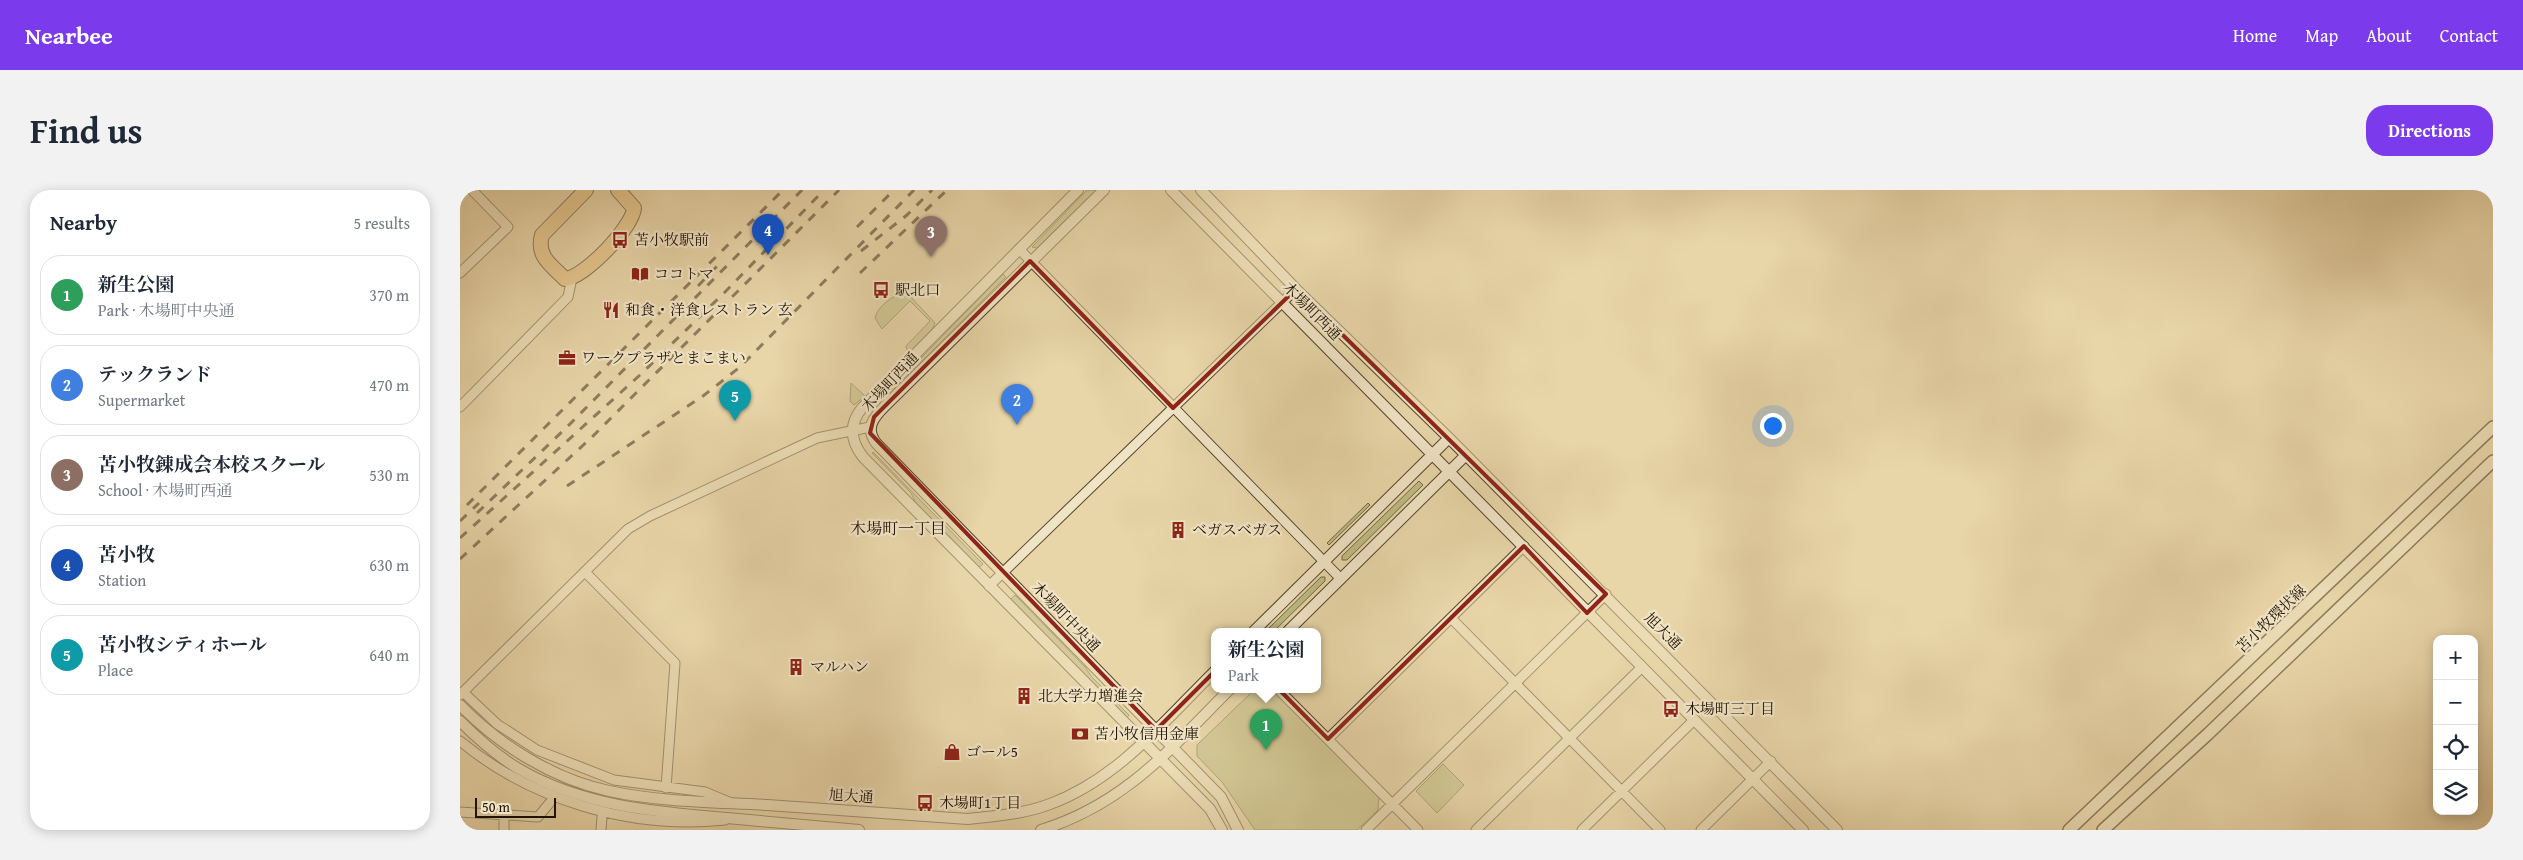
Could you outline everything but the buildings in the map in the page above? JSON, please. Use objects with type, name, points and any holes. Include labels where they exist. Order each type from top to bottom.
[{"type":"main road","points":[[586,190],[542,235],[539,245],[541,255],[565,278],[572,278],[589,265],[626,228],[634,216],[634,208],[618,190]]},
{"type":"main road","name":"苫小牧環状線","points":[[2068,830],[2493,427]]},
{"type":"main road","points":[[2103,830],[2208,734],[2493,461]]},
{"type":"street","points":[[460,273],[508,227],[472,190]]},
{"type":"street","name":"木場町西通","points":[[852,431],[854,420],[862,408],[1078,190]]},
{"type":"street","name":"木場町西通","points":[[870,427],[874,417],[1104,190]]},
{"type":"street","name":"木場町西通","points":[[1170,190],[1432,454]]},
{"type":"street","name":"木場町西通","points":[[1201,190],[1296,289],[1449,438]]},
{"type":"street","points":[[1019,250],[1324,562],[1342,578]]},
{"type":"street","points":[[460,407],[568,297],[572,278]]},
{"type":"street","points":[[990,586],[1296,289]]},
{"type":"street","points":[[730,803],[705,792],[614,780],[537,750],[497,724],[462,694],[628,529],[650,516],[817,438],[870,427]]},
{"type":"street","name":"木場町中央通","points":[[870,427],[872,438],[876,443],[1221,797],[1238,830]]},
{"type":"street","points":[[852,431],[854,442],[863,456],[1210,809],[1222,830]]},
{"type":"street","points":[[1257,628],[1449,438]]},
{"type":"street","name":"旭大通","points":[[1449,438],[1606,594],[1837,830]]},
{"type":"street","points":[[1432,454],[1693,721],[1803,830]]},
{"type":"street","points":[[1291,628],[1466,456]]},
{"type":"street","points":[[1328,739],[1524,546]]},
{"type":"street","points":[[585,572],[675,663],[666,788]]},
{"type":"street","points":[[1366,830],[1606,594]]},
{"type":"street","points":[[1451,618],[1660,830]]},
{"type":"street","points":[[1476,830],[1641,668]]},
{"type":"street","name":"旭大通","points":[[460,704],[482,727],[529,759],[574,779],[608,791],[661,798],[968,819],[1017,813],[1050,804],[1084,788],[1125,760],[1211,675]]},
{"type":"street","points":[[1041,830],[1098,807],[1142,776],[1226,693]]},
{"type":"street","points":[[1282,693],[1418,830]]},
{"type":"street","points":[[460,721],[486,746],[512,764],[554,786],[603,803],[661,812],[857,830]]},
{"type":"street","points":[[1582,830],[1693,721]]},
{"type":"street","points":[[460,741],[518,782],[552,800],[602,817],[666,828],[704,825],[730,818]]},
{"type":"street","points":[[1701,830],[1771,761]]},
{"type":"street","points":[[460,812],[538,817],[552,800]]},
{"type":"street","points":[[504,815],[504,830]]},
{"type":"street","points":[[601,830],[602,817]]},
{"type":"highlighted area","points":[[1030,261],[1173,408],[1296,289],[1606,594],[1587,613],[1524,546],[1328,739],[1238,648],[1156,730],[870,433],[874,417]]},
{"type":"shaded area","points":[[1087,190],[1096,190],[1037,248],[1032,247]]},
{"type":"shaded area","points":[[1003,274],[1006,277],[884,399],[882,398]]},
{"type":"shaded area","points":[[903,293],[909,295],[935,323],[930,333],[908,354],[906,346],[930,321],[910,301],[882,329],[875,318],[886,302]]},
{"type":"shaded area","points":[[851,383],[865,396],[854,405],[850,401]]},
{"type":"shaded area","points":[[873,452],[983,564],[979,567],[916,503],[911,493]]},
{"type":"shaded area","points":[[1419,481],[1423,485],[1347,560],[1342,560],[1342,556]]},
{"type":"shaded area","points":[[1368,503],[1370,505],[1329,545],[1327,543]]},
{"type":"shaded area","points":[[1321,577],[1325,577],[1325,581],[1277,628],[1269,628]]},
{"type":"shaded area","points":[[1015,595],[1129,715],[1127,718],[1011,599]]},
{"type":"shaded area","points":[[1251,693],[1280,693],[1379,794],[1378,810],[1357,830],[1255,830],[1222,782],[1197,756],[1197,745]]},
{"type":"shaded area","points":[[1443,764],[1464,785],[1437,813],[1416,791]]},
{"type":"railway","points":[[467,505],[783,190]]},
{"type":"railway","points":[[477,513],[566,428],[802,190]]},
{"type":"railway","points":[[460,538],[640,375],[725,292],[824,190]]},
{"type":"railway","points":[[460,559],[592,437],[839,190]]},
{"type":"railway","points":[[857,227],[894,190]]},
{"type":"railway","points":[[567,486],[703,396],[740,367],[914,190]]},
{"type":"railway","points":[[861,251],[907,215],[932,190]]},
{"type":"railway","points":[[860,273],[947,190]]},
{"type":"railway","points":[[698,286],[722,261]]},
{"type":"railway","points":[[460,521],[479,503]]},
{"type":"place","name":"苫小牧駅前","points":[[620,240]]},
{"type":"place","name":"苫小牧","points":[[768,255]]},
{"type":"place","name":"苫小牧錬成会本校スクール","points":[[931,257]]},
{"type":"place","name":"ココトマ","points":[[640,274]]},
{"type":"place","name":"駅北口","points":[[881,290]]},
{"type":"place","name":"和食・洋食レストラン 玄","points":[[611,310]]},
{"type":"place","name":"ワークプラザとまこまい","points":[[567,358]]},
{"type":"place","name":"苫小牧シティホール","points":[[735,421]]},
{"type":"place","name":"テックランド","points":[[1017,425]]},
{"type":"place","name":"ベガスベガス","points":[[1178,530]]},
{"type":"place","name":"マルハン","points":[[796,667]]},
{"type":"place","name":"北大学力増進会","points":[[1024,696]]},
{"type":"place","name":"木場町三丁目","points":[[1671,709]]},
{"type":"place","name":"苫小牧信用金庫","points":[[1080,734]]},
{"type":"place","name":"新生公園","points":[[1266,750]]},
{"type":"place","name":"ゴール5","points":[[952,752]]},
{"type":"place","name":"木場町1丁目","points":[[925,803]]},
{"type":"district","name":"木場町一丁目","points":[[898,528]]}]
